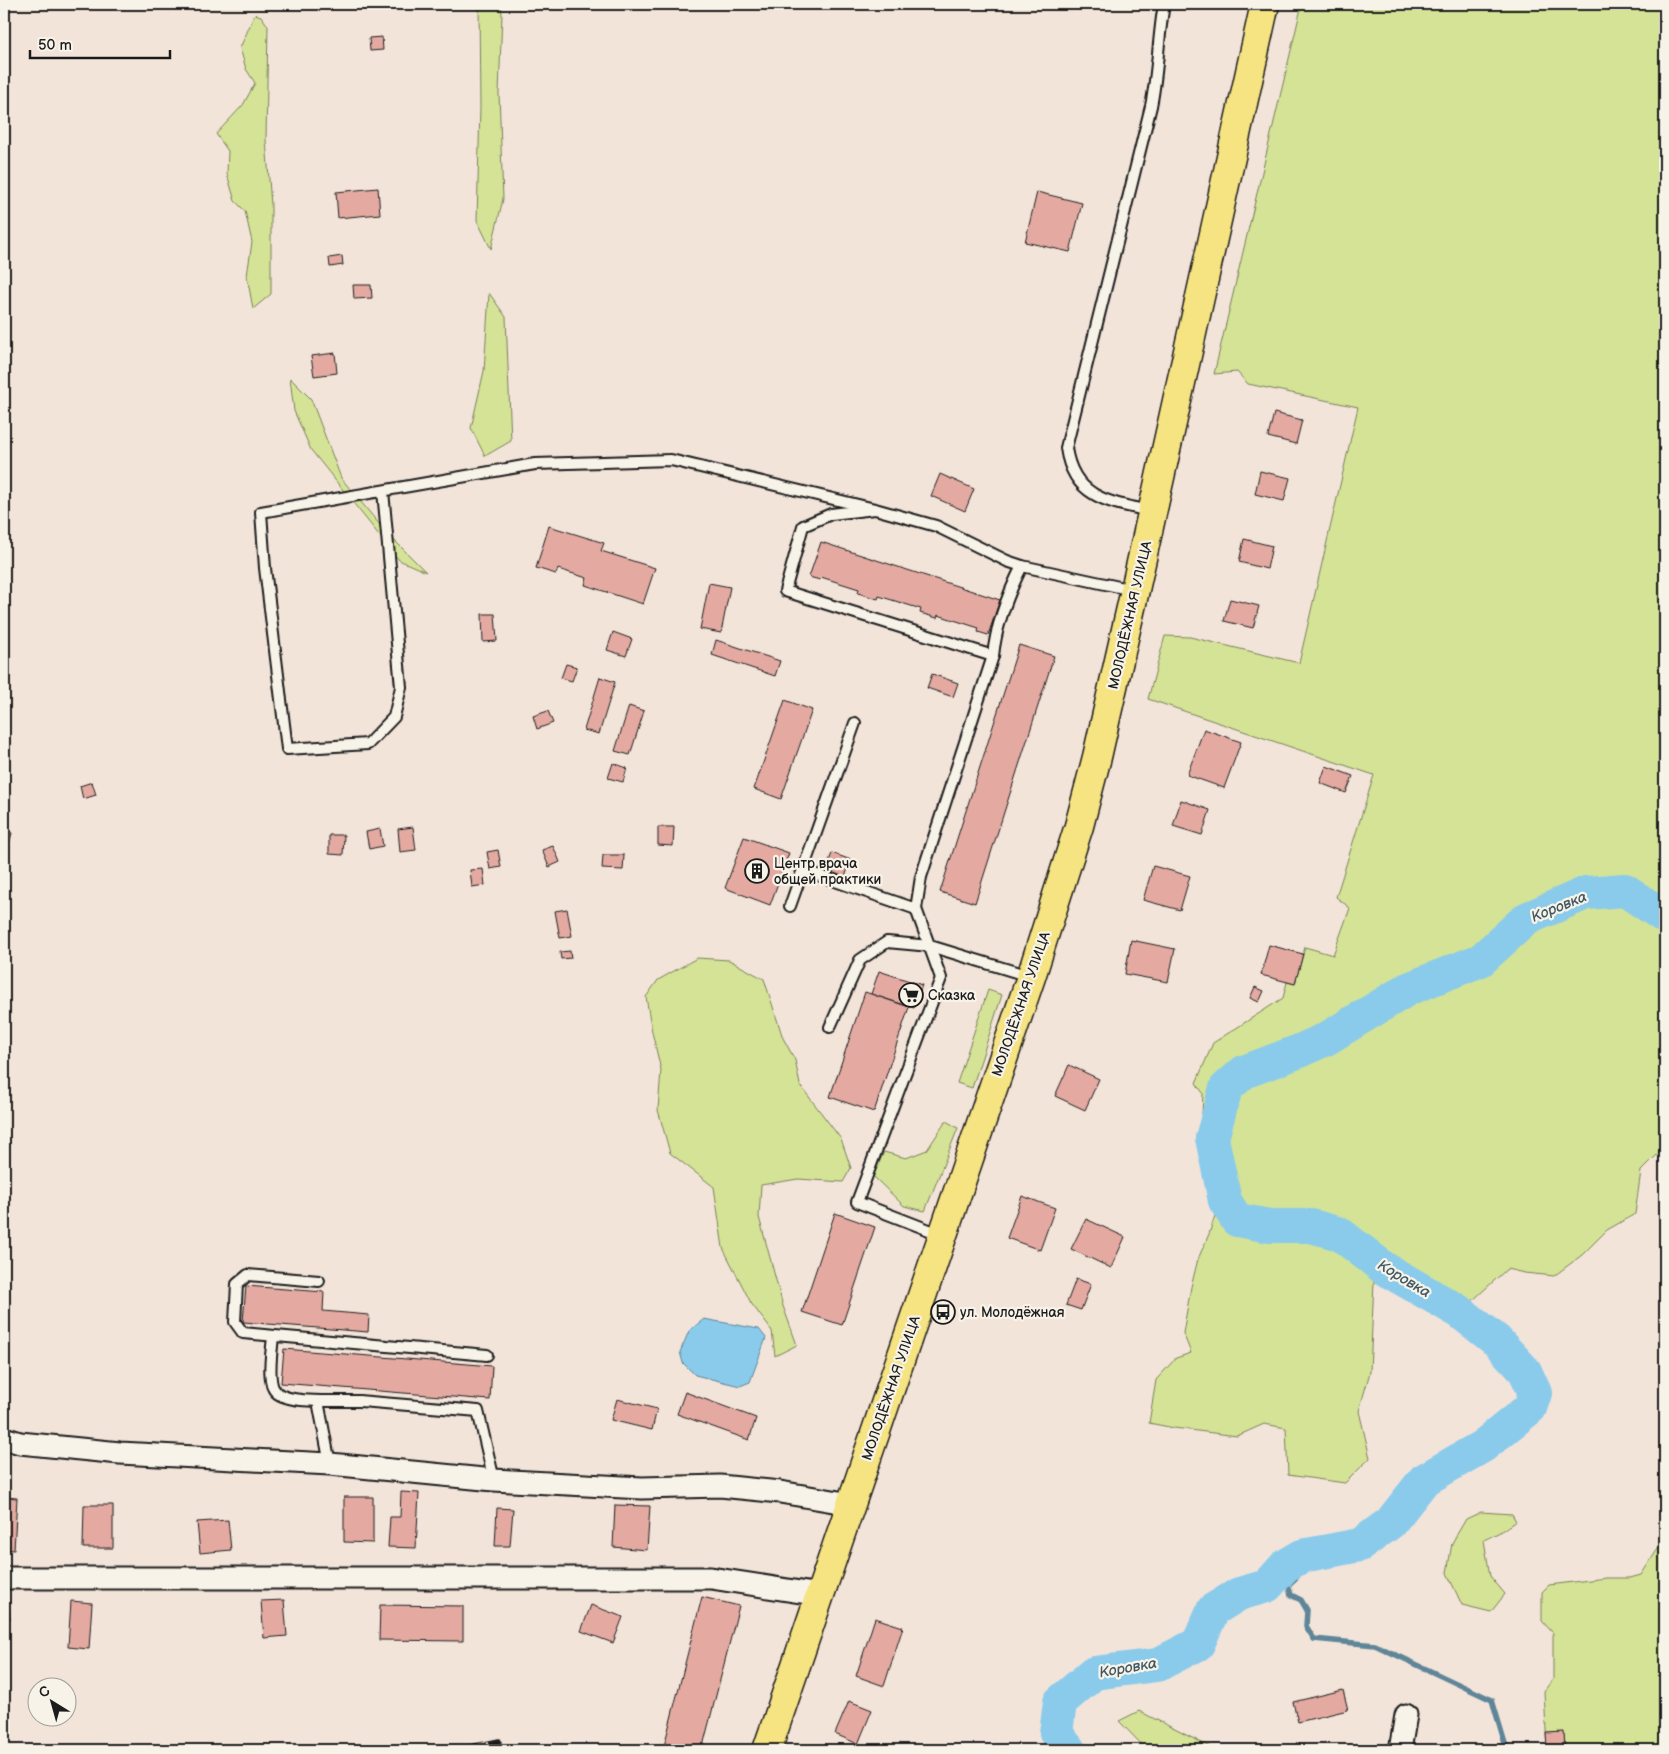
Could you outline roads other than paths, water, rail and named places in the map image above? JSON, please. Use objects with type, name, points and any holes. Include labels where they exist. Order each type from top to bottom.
[{"type":"main road","name":"МОЛОДЁЖНАЯ УЛИЦА","points":[[767,1750],[1031,977],[1079,826],[1097,757],[1153,512],[1265,4]]},
{"type":"street","points":[[4,1438],[20,1443],[120,1453],[330,1464],[494,1480],[642,1488],[720,1486],[780,1492],[851,1504]]},
{"type":"street","points":[[4,1578],[711,1578],[820,1595]]},
{"type":"street","points":[[1400,1750],[1406,1714]]},
{"type":"lane","points":[[1153,512],[1112,504],[1096,496],[1083,486],[1074,474],[1068,463],[1066,448],[1156,80],[1158,39],[1164,4]]},
{"type":"lane","points":[[383,491],[401,687],[394,717],[368,744],[287,749],[265,568],[261,512],[535,464],[670,460],[875,509],[936,526],[1007,561],[1022,566],[1135,590]]},
{"type":"lane","points":[[875,509],[831,514],[803,526],[785,591],[993,656]]},
{"type":"lane","points":[[943,1235],[857,1202],[941,978],[916,909],[921,877],[993,656],[994,641],[1011,588],[1022,566]]},
{"type":"lane","points":[[790,906],[855,723]]},
{"type":"lane","points":[[803,870],[916,909]]},
{"type":"lane","points":[[830,1027],[860,960],[887,942],[930,946],[1031,977]]},
{"type":"lane","points":[[319,1281],[248,1275],[237,1284],[235,1322],[243,1334],[487,1354]]},
{"type":"lane","points":[[273,1336],[270,1383],[276,1392],[286,1397],[318,1401],[356,1401],[478,1411],[494,1480]]},
{"type":"lane","points":[[318,1401],[330,1464]]},
{"type":"water","points":[[704,1319],[759,1329],[766,1338],[750,1382],[740,1386],[695,1375],[683,1363],[680,1352],[689,1331]]},
{"type":"waterway","name":"Коровка","points":[[1069,1750],[1056,1733],[1060,1702],[1094,1673],[1157,1665],[1198,1644],[1213,1610],[1239,1594],[1267,1586],[1285,1566],[1302,1556],[1360,1545],[1390,1523],[1424,1480],[1483,1446],[1530,1408],[1535,1393],[1525,1371],[1497,1341],[1460,1312],[1385,1269],[1340,1234],[1311,1226],[1270,1226],[1237,1220],[1225,1201],[1212,1138],[1226,1088],[1244,1072],[1326,1039],[1408,989],[1481,960],[1526,919],[1586,893],[1625,890],[1665,917]]},
{"type":"waterway","points":[[1285,1566],[1298,1568],[1297,1577],[1288,1585],[1291,1595],[1301,1600],[1307,1610],[1306,1626],[1314,1639],[1375,1645],[1492,1700],[1507,1750]]},
{"type":"railway","points":[[457,1750],[499,1741]]},
{"type":"place","name":"Центр врача общей практики","points":[[757,871]]},
{"type":"place","name":"Сказка","points":[[911,995]]},
{"type":"place","name":"ул. Молодёжная","points":[[943,1312]]}]
